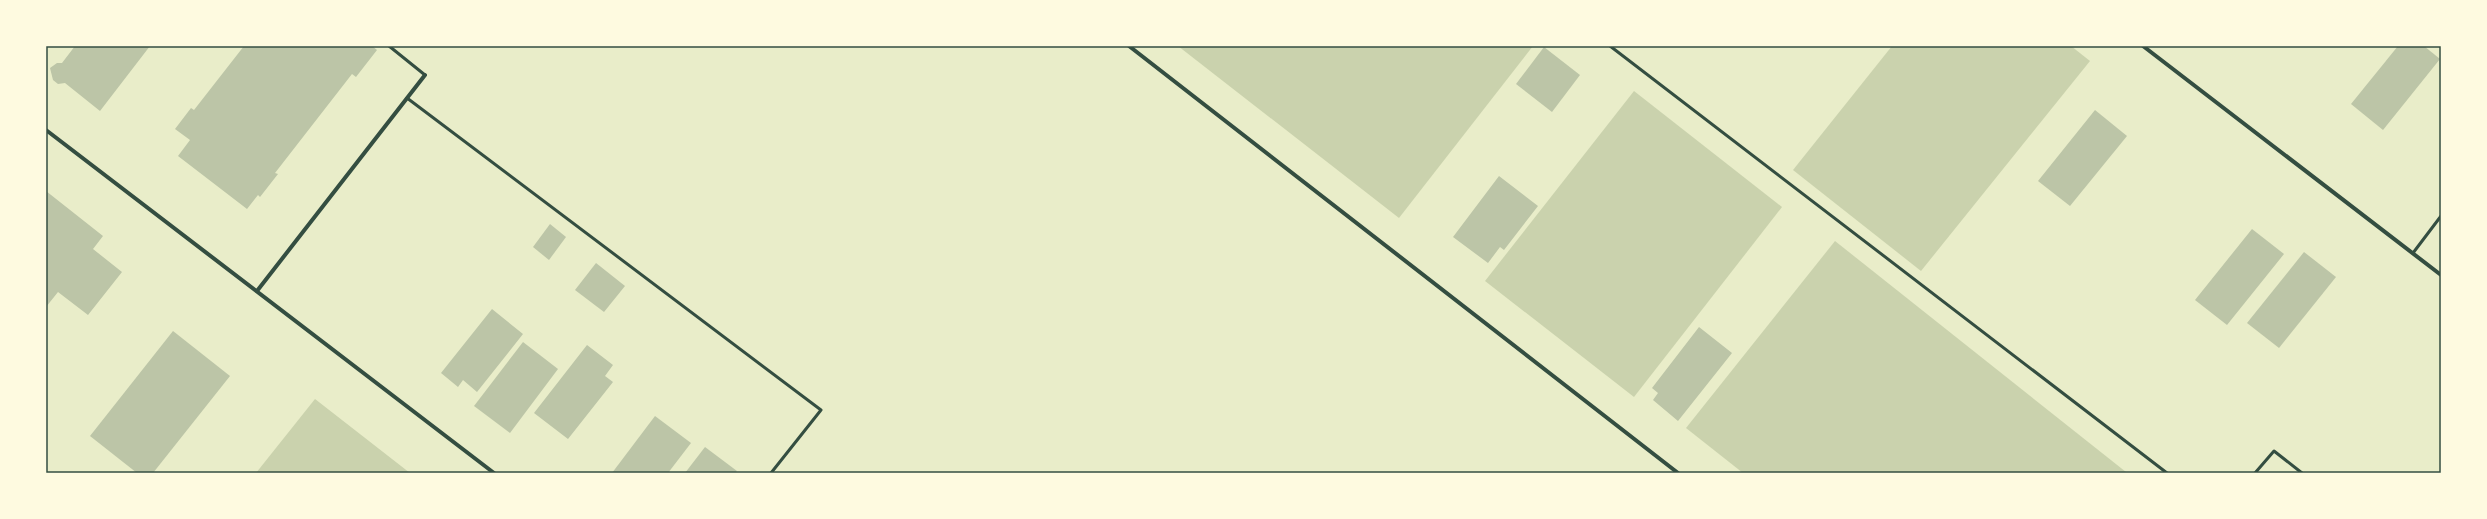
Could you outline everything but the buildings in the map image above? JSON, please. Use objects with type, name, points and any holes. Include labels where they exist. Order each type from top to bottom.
[{"type":"street","points":[[1129,46],[1678,473]]},
{"type":"street","points":[[2143,46],[2441,275]]},
{"type":"street","points":[[257,291],[425,75]]},
{"type":"street","points":[[46,130],[494,473]]},
{"type":"lane","points":[[389,46],[425,75]]},
{"type":"lane","points":[[1610,46],[2167,473]]},
{"type":"lane","points":[[407,98],[822,410],[771,473]]},
{"type":"lane","points":[[2413,253],[2441,216]]},
{"type":"lane","points":[[2255,473],[2274,451],[2302,473]]},
{"type":"green space","points":[[1178,46],[1533,46],[1399,218]]},
{"type":"green space","points":[[1892,46],[2071,46],[2090,61],[1921,271],[1793,170]]},
{"type":"green space","points":[[1634,91],[1782,207],[1634,397],[1485,281]]},
{"type":"green space","points":[[1835,241],[2126,472],[1743,473],[1686,428]]},
{"type":"green space","points":[[315,399],[410,473],[256,473]]}]
